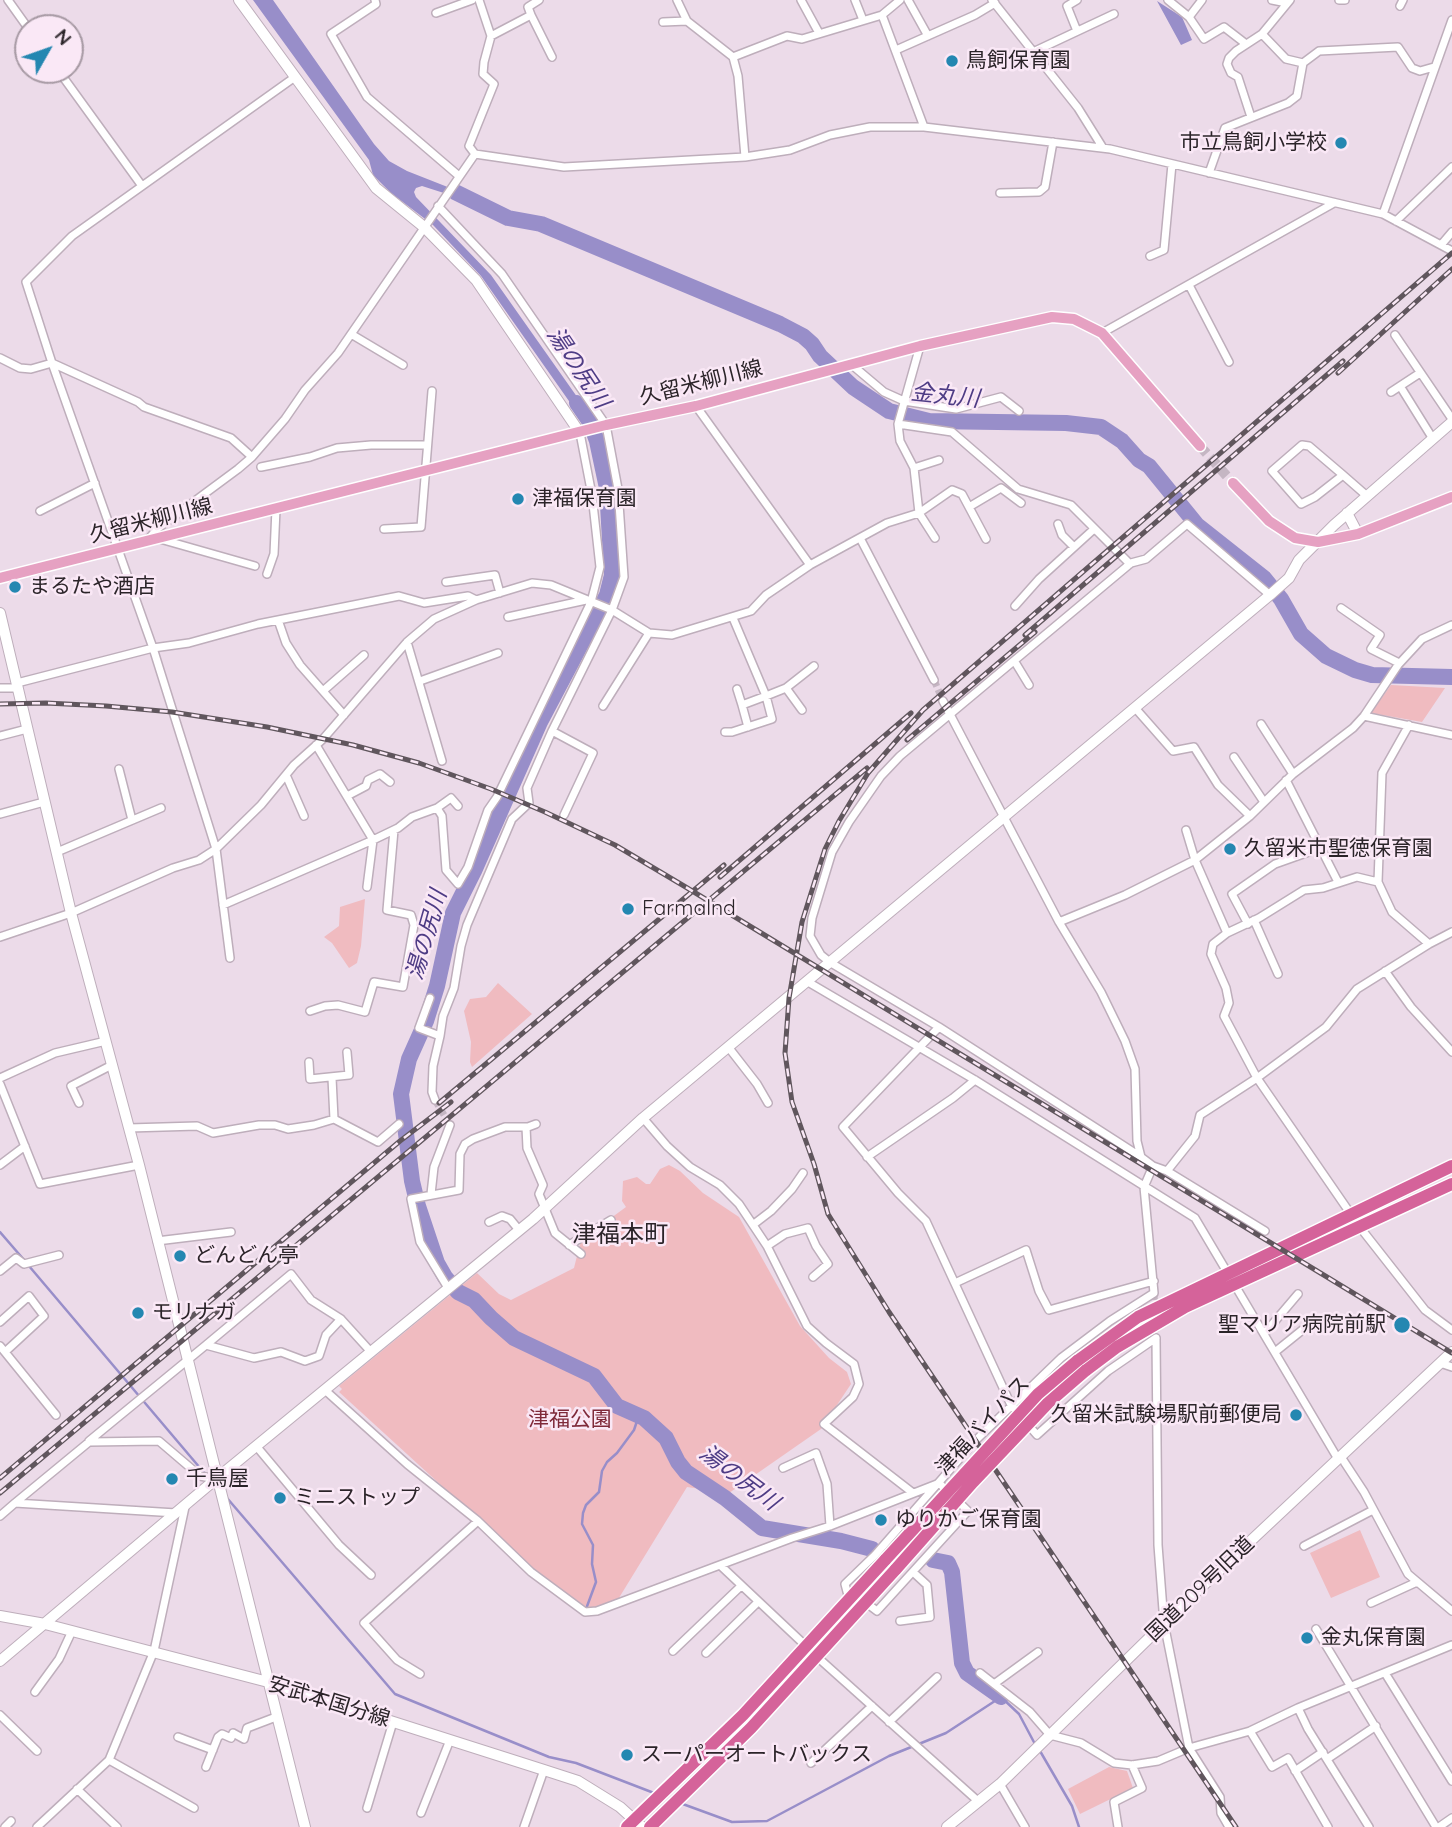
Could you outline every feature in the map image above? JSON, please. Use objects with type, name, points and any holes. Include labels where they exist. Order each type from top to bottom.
[{"type":"highway","name":"津福バイパス","points":[[650,1827],[751,1728],[1081,1366],[1138,1318],[1452,1166]]},
{"type":"highway","name":"津福バイパス","points":[[635,1825],[743,1715],[1038,1394],[1081,1366],[1185,1307],[1452,1184]]},
{"type":"main road","name":"久留米柳川線","points":[[0,578],[606,426],[696,406],[920,346],[1052,317],[1074,319],[1102,333],[1200,446]]},
{"type":"main road","points":[[1233,482],[1269,521],[1295,538],[1318,542],[1358,534],[1452,497]]},
{"type":"street","points":[[239,0],[376,188],[426,225],[475,280],[585,432],[600,567],[588,601],[497,797],[488,810],[468,867],[458,884],[446,870],[443,816],[437,808]]},
{"type":"street","points":[[375,0],[376,4],[331,34],[368,97],[459,176]]},
{"type":"street","points":[[436,13],[472,0]]},
{"type":"street","points":[[479,0],[491,36],[484,62],[484,74],[494,84],[469,146],[475,154],[565,167],[745,157],[790,150],[830,135],[870,127],[923,127],[1103,148],[1172,164],[1383,214],[1452,251]]},
{"type":"street","points":[[539,0],[528,7],[552,57]]},
{"type":"street","points":[[677,0],[687,21],[733,57],[738,76],[745,157]]},
{"type":"street","points":[[801,0],[819,33]]},
{"type":"street","points":[[855,0],[863,20]]},
{"type":"street","points":[[733,57],[787,36],[802,39],[883,15],[900,0]]},
{"type":"street","points":[[908,0],[928,36]]},
{"type":"street","points":[[1077,0],[1067,6],[1077,31]]},
{"type":"street","points":[[1168,0],[1189,17],[1204,38],[1224,27],[1246,44]]},
{"type":"street","points":[[1189,17],[1202,0]]},
{"type":"street","points":[[1272,0],[1288,2]]},
{"type":"street","points":[[1339,0],[1345,0]]},
{"type":"street","points":[[896,50],[975,15],[994,1],[1078,108],[1103,148]]},
{"type":"street","points":[[1251,117],[1238,78],[1231,73],[1227,64],[1229,58],[1262,34],[1288,2]]},
{"type":"street","points":[[1033,52],[1114,14]]},
{"type":"street","points":[[491,36],[531,15]]},
{"type":"street","points":[[883,15],[923,127]]},
{"type":"street","points":[[1383,214],[1452,20]]},
{"type":"street","points":[[663,22],[687,21]]},
{"type":"street","points":[[1262,34],[1286,59],[1303,63]]},
{"type":"street","points":[[1209,173],[1226,128],[1289,103],[1297,96],[1303,63],[1312,55],[1329,49],[1398,47],[1412,68],[1420,71],[1434,67]]},
{"type":"street","points":[[230,958],[216,849],[153,648],[26,282],[72,236],[295,76]]},
{"type":"street","points":[[68,84],[142,186]]},
{"type":"street","points":[[1000,193],[1039,192],[1045,187],[1054,142]]},
{"type":"street","points":[[145,543],[157,529],[252,457],[285,419],[351,334],[475,154]]},
{"type":"street","points":[[1150,256],[1164,250],[1172,164]]},
{"type":"street","points":[[1396,221],[1452,167]]},
{"type":"street","points":[[1102,333],[1334,202]]},
{"type":"street","points":[[435,1100],[432,1092],[433,1066],[443,1016],[454,988],[467,925],[512,820],[529,803],[527,788],[612,610],[624,577],[618,489],[606,426],[502,274],[437,209]]},
{"type":"street","points":[[1441,245],[1452,232]]},
{"type":"street","points":[[1189,285],[1229,362]]},
{"type":"street","points":[[351,334],[404,365]]},
{"type":"street","points":[[0,1661],[519,1230],[643,1118],[1136,709],[1289,578],[1299,560],[1347,513],[1452,421],[1395,335]]},
{"type":"street","points":[[920,346],[898,424],[900,441],[914,468],[919,513],[935,538]]},
{"type":"street","points":[[0,358],[20,368],[31,369],[52,363],[144,407],[231,438],[252,457]]},
{"type":"street","points":[[853,364],[884,392],[904,401],[956,409],[1001,397],[1019,411]]},
{"type":"street","points":[[1391,392],[1420,373]]},
{"type":"street","points":[[1399,386],[1433,439]]},
{"type":"street","points":[[384,529],[421,527],[432,391]]},
{"type":"street","points":[[696,406],[810,565]]},
{"type":"street","points":[[898,424],[952,432],[1018,489],[1070,505],[1130,564]]},
{"type":"street","points":[[261,467],[310,457],[337,448],[426,444]]},
{"type":"street","points":[[1343,475],[1315,497],[1301,504],[1272,471],[1302,445],[1310,446],[1367,496]]},
{"type":"street","points":[[914,468],[939,460]]},
{"type":"street","points":[[40,512],[95,483]]},
{"type":"street","points":[[969,507],[1001,488],[1021,503]]},
{"type":"street","points":[[0,937],[71,913],[173,868],[200,860],[216,849],[261,805],[407,642],[434,619],[476,600],[532,583],[551,585],[612,610],[649,633],[672,635],[751,611],[766,595],[810,565],[887,523],[919,513],[952,491],[962,494],[986,539]]},
{"type":"street","points":[[267,574],[274,554],[276,509]]},
{"type":"street","points":[[1347,513],[1358,534]]},
{"type":"street","points":[[1058,524],[1062,534],[1074,547]]},
{"type":"street","points":[[1265,1231],[1167,1171],[1153,1166],[939,1027],[831,963],[821,955],[810,936],[812,919],[832,852],[881,776],[900,756],[1130,564],[1146,559],[1186,524],[1270,595]]},
{"type":"street","points":[[1015,606],[1039,579],[1094,529]]},
{"type":"street","points":[[860,538],[934,680]]},
{"type":"street","points":[[160,539],[255,566]]},
{"type":"street","points":[[446,582],[495,575],[500,593]]},
{"type":"street","points":[[0,688],[153,648],[189,643],[278,620],[399,596],[424,603],[468,596],[476,600]]},
{"type":"street","points":[[508,617],[588,601]]},
{"type":"street","points":[[1341,608],[1380,635],[1371,649],[1399,663]]},
{"type":"street","points":[[0,613],[71,913],[139,1165],[305,1827]]},
{"type":"street","points":[[724,732],[733,732],[772,719],[766,696],[733,618]]},
{"type":"street","points":[[278,620],[286,643],[300,665],[344,715]]},
{"type":"street","points":[[1059,922],[1125,895],[1195,860],[1250,816],[1289,777],[1353,728],[1399,663],[1422,639],[1452,625]]},
{"type":"street","points":[[603,706],[649,633]]},
{"type":"street","points":[[407,642],[442,761]]},
{"type":"street","points":[[420,681],[498,653]]},
{"type":"street","points":[[323,691],[364,655]]},
{"type":"street","points":[[1014,662],[1029,685]]},
{"type":"street","points":[[742,705],[786,688],[814,666]]},
{"type":"street","points":[[786,688],[802,710]]},
{"type":"street","points":[[737,689],[748,727]]},
{"type":"street","points":[[943,701],[1125,1041],[1135,1069],[1137,1141],[1141,1157]]},
{"type":"street","points":[[1136,709],[1172,751],[1194,747],[1218,785],[1250,816]]},
{"type":"street","points":[[1364,716],[1452,734]]},
{"type":"street","points":[[1261,724],[1338,882]]},
{"type":"street","points":[[1409,725],[1382,773],[1378,882],[1392,912],[1429,944]]},
{"type":"street","points":[[0,736],[27,729]]},
{"type":"street","points":[[552,732],[593,753],[564,815]]},
{"type":"street","points":[[316,745],[373,840],[367,887]]},
{"type":"street","points":[[1234,757],[1264,802]]},
{"type":"street","points":[[119,769],[132,820]]},
{"type":"street","points":[[347,796],[366,786],[368,780],[380,774],[390,782]]},
{"type":"street","points":[[286,775],[304,816]]},
{"type":"street","points":[[223,905],[373,840],[412,817],[437,808],[451,798],[458,806]]},
{"type":"street","points":[[0,814],[44,802]]},
{"type":"street","points":[[57,852],[161,808]]},
{"type":"street","points":[[310,1011],[338,1005],[365,1012],[374,982],[403,986],[414,925],[411,915],[387,910],[394,830]]},
{"type":"street","points":[[1186,830],[1195,860],[1227,933]]},
{"type":"street","points":[[1278,974],[1251,922],[1232,894],[1275,864],[1320,848]]},
{"type":"street","points":[[1378,882],[1357,877],[1322,888],[1304,890],[1227,933],[1213,944],[1211,954],[1226,988],[1229,1003],[1224,1016],[1257,1078],[1359,1226],[1425,1310],[1452,1330]]},
{"type":"street","points":[[1167,1171],[1195,1136],[1200,1115],[1257,1078],[1326,1027],[1357,989],[1452,932]]},
{"type":"street","points":[[1385,971],[1412,1007],[1452,1052]]},
{"type":"street","points":[[808,982],[975,1080],[1195,1218],[1338,1459],[1343,1460],[1373,1510],[1408,1574],[1452,1611]]},
{"type":"street","points":[[430,998],[419,1028],[440,1036]]},
{"type":"street","points":[[939,1027],[843,1127],[898,1193],[926,1221],[1011,1405],[1037,1435],[1108,1371],[1156,1338],[1158,1545],[1164,1623],[1189,1748],[1220,1797],[1221,1813],[1229,1827]]},
{"type":"street","points":[[0,1078],[55,1053],[106,1041]]},
{"type":"street","points":[[729,1048],[768,1103]]},
{"type":"street","points":[[309,1062],[310,1079],[349,1075],[347,1052]]},
{"type":"street","points":[[79,1102],[71,1086],[112,1065]]},
{"type":"street","points":[[331,1078],[334,1119]]},
{"type":"street","points":[[867,1157],[975,1080]]},
{"type":"street","points":[[0,1084],[40,1184],[139,1165]]},
{"type":"street","points":[[643,1118],[690,1167],[720,1185],[739,1204],[767,1246],[807,1326],[854,1364],[859,1384],[853,1397],[824,1424],[913,1493]]},
{"type":"street","points":[[129,1128],[197,1126],[214,1133],[259,1125],[275,1125],[288,1129],[334,1119],[378,1143],[399,1124]]},
{"type":"street","points":[[447,1288],[420,1242],[411,1199],[460,1190],[460,1153],[465,1144],[505,1127],[536,1124]]},
{"type":"street","points":[[431,1194],[434,1167],[450,1125]]},
{"type":"street","points":[[526,1127],[527,1148],[543,1185],[539,1194],[555,1233],[581,1254]]},
{"type":"street","points":[[0,1165],[25,1146]]},
{"type":"street","points":[[849,1599],[845,1584],[875,1555],[976,1440],[1072,1349],[1154,1293],[1144,1187],[1153,1166]]},
{"type":"street","points":[[754,1224],[771,1211],[803,1173]]},
{"type":"street","points":[[489,1222],[502,1216],[510,1219],[519,1230]]},
{"type":"street","points":[[569,1245],[611,1220]]},
{"type":"street","points":[[767,1246],[785,1234],[808,1228],[828,1264],[813,1277]]},
{"type":"street","points":[[157,1241],[231,1232]]},
{"type":"street","points":[[955,1283],[1026,1250],[1039,1291],[1049,1311],[1154,1281]]},
{"type":"street","points":[[0,1271],[16,1258],[24,1264],[59,1255]]},
{"type":"street","points":[[0,1516],[291,1274],[311,1300],[341,1319],[371,1352]]},
{"type":"street","points":[[1264,1334],[1298,1294]]},
{"type":"street","points":[[0,1322],[29,1296],[44,1317],[2,1349],[56,1415]]},
{"type":"street","points":[[205,1345],[254,1358],[281,1352],[305,1361],[319,1356],[326,1335],[341,1319]]},
{"type":"street","points":[[1275,1352],[1311,1323]]},
{"type":"street","name":"国道209号旧道","points":[[947,1827],[1000,1784],[1164,1623],[1452,1352]]},
{"type":"street","points":[[1440,1363],[1452,1367]]},
{"type":"street","points":[[326,1391],[407,1464],[478,1521],[531,1572],[585,1612],[597,1611],[940,1484],[968,1511],[877,1611],[866,1602]]},
{"type":"street","points":[[89,1441],[159,1441],[200,1476],[216,1479]]},
{"type":"street","points":[[257,1447],[339,1545],[371,1576]]},
{"type":"street","points":[[783,1468],[817,1453],[827,1483],[830,1526]]},
{"type":"street","points":[[15,1503],[181,1510]]},
{"type":"street","points":[[37,1827],[109,1760],[154,1651],[181,1510]]},
{"type":"street","points":[[1304,1546],[1373,1510]]},
{"type":"street","points":[[420,1674],[397,1660],[364,1623],[478,1521]]},
{"type":"street","points":[[720,1566],[979,1802]]},
{"type":"street","points":[[900,1621],[930,1617],[927,1585],[913,1572]]},
{"type":"street","points":[[1371,1603],[1417,1582]]},
{"type":"street","points":[[673,1651],[741,1586]]},
{"type":"street","points":[[706,1653],[758,1602]]},
{"type":"street","name":"安武本国分線","points":[[0,1616],[45,1624],[268,1682],[578,1781],[620,1807],[635,1825]]},
{"type":"street","points":[[1316,1629],[1438,1827],[1452,1818]]},
{"type":"street","points":[[36,1692],[59,1660],[72,1631]]},
{"type":"street","points":[[980,1673],[1030,1712],[1050,1735],[1081,1743],[1114,1763],[1132,1765],[1158,1761],[1189,1748],[1250,1731],[1298,1707],[1452,1645]]},
{"type":"street","points":[[994,1684],[1038,1651]]},
{"type":"street","points":[[1385,1673],[1452,1781]]},
{"type":"street","points":[[889,1722],[937,1677]]},
{"type":"street","points":[[811,1763],[872,1706]]},
{"type":"street","points":[[1298,1707],[1369,1827]]},
{"type":"street","points":[[0,1715],[37,1751]]},
{"type":"street","points":[[206,1767],[218,1737],[222,1734],[231,1738],[233,1733],[244,1739],[247,1728],[276,1717]]},
{"type":"street","points":[[367,1808],[393,1722]]},
{"type":"street","points":[[1295,1771],[1376,1726]]},
{"type":"street","points":[[1250,1731],[1272,1767],[1287,1758],[1328,1827]]},
{"type":"street","points":[[178,1737],[213,1749]]},
{"type":"street","points":[[421,1812],[450,1740]]},
{"type":"street","points":[[109,1760],[194,1808]]},
{"type":"street","points":[[1118,1827],[1114,1802],[1142,1788],[1132,1765]]},
{"type":"street","points":[[524,1827],[544,1770]]},
{"type":"street","points":[[1000,1784],[1025,1827]]},
{"type":"street","points":[[77,1789],[117,1827]]},
{"type":"green space","points":[[1391,685],[1445,688],[1422,722],[1371,713]]},
{"type":"green space","points":[[365,899],[361,946],[357,963],[349,968],[332,943],[324,937],[339,926],[340,907]]},
{"type":"green space","points":[[498,983],[532,1014],[472,1067],[471,1042],[464,1011],[470,999],[486,997]]},
{"type":"green space","name":"津福公園","points":[[669,1165],[680,1171],[703,1193],[739,1217],[800,1326],[829,1358],[847,1372],[851,1384],[821,1429],[729,1493],[687,1487],[614,1606],[589,1609],[534,1570],[339,1392],[342,1389],[339,1386],[477,1273],[499,1294],[511,1300],[574,1268],[581,1240],[626,1207],[622,1201],[623,1181],[637,1177],[650,1184],[660,1169]]},
{"type":"green space","points":[[1360,1530],[1380,1577],[1331,1598],[1310,1553]]},
{"type":"green space","points":[[1109,1767],[1127,1771],[1133,1788],[1080,1814],[1068,1789]]},
{"type":"shaded area","points":[[253,0],[273,0],[374,144],[389,161],[407,171],[473,197],[472,202],[422,186],[414,192],[491,275],[592,418],[583,421],[481,276],[433,225],[391,193],[373,175],[369,160]]},
{"type":"shaded area","points":[[1157,1],[1182,17],[1192,40],[1181,45]]},
{"type":"waterway","name":"金丸川","points":[[455,192],[508,218],[541,224],[780,324],[803,336],[853,387],[889,411],[929,421],[1066,423],[1101,427],[1122,441],[1139,460],[1149,466],[1197,525],[1264,578],[1281,599],[1301,634],[1326,656],[1372,675],[1452,677]]},
{"type":"waterway","name":"湯の尻川","points":[[577,403],[590,422],[597,441],[607,488],[612,575],[607,595],[540,722],[453,913],[437,986],[426,1021],[409,1059],[401,1094],[412,1181],[418,1206],[437,1263],[458,1292],[474,1300],[514,1338],[594,1376],[617,1406],[644,1418],[666,1438],[686,1472],[725,1498],[762,1528],[872,1549]]},
{"type":"waterway","points":[[0,1232],[25,1261]]},
{"type":"waterway","points":[[29,1266],[206,1475]]},
{"type":"waterway","points":[[586,1609],[596,1582],[592,1564],[593,1545],[582,1524],[583,1513],[586,1505],[599,1492],[602,1471],[607,1462],[634,1430],[639,1415]]},
{"type":"waterway","points":[[227,1498],[395,1694],[549,1757],[576,1763],[654,1793]]},
{"type":"waterway","name":"湯の尻川","points":[[933,1560],[948,1563],[952,1572],[962,1663],[967,1673],[1001,1697]]},
{"type":"waterway","points":[[680,1803],[732,1822],[767,1821],[889,1756],[946,1733],[1001,1697],[1019,1714],[1036,1746]]},
{"type":"waterway","points":[[1040,1751],[1072,1806],[1079,1827]]},
{"type":"tunnel","points":[[1200,446],[1233,483]]},
{"type":"tunnel","points":[[934,680],[943,701]]},
{"type":"tunnel","points":[[435,1100],[450,1125]]},
{"type":"tunnel","points":[[1154,1293],[1156,1338]]},
{"type":"railway","points":[[1236,1827],[889,1312],[828,1214],[792,1102],[785,1053],[789,998],[802,922],[825,849],[868,773],[923,710],[1452,253]]},
{"type":"railway","points":[[1338,373],[1452,269]]},
{"type":"railway","points":[[1025,635],[1343,361]]},
{"type":"railway","points":[[907,740],[1035,632]]},
{"type":"railway","points":[[0,704],[106,706],[172,712],[267,727],[353,745],[419,763],[545,812],[615,845],[684,886],[1452,1353]]},
{"type":"railway","points":[[720,877],[911,713]]},
{"type":"railway","points":[[0,1493],[867,768]]},
{"type":"railway","points":[[439,1103],[724,865]]},
{"type":"railway","points":[[0,1478],[400,1141],[451,1102]]},
{"type":"place","name":"鳥飼保育園","points":[[952,61]]},
{"type":"place","name":"市立鳥飼小学校","points":[[1341,143]]},
{"type":"place","name":"津福保育園","points":[[518,499]]},
{"type":"place","name":"まるたや酒店","points":[[15,587]]},
{"type":"place","name":"久留米市聖徳保育園","points":[[1230,849]]},
{"type":"place","name":"Farmalnd","points":[[628,909]]},
{"type":"place","name":"どんどん亭","points":[[180,1256]]},
{"type":"place","name":"モリナガ","points":[[138,1313]]},
{"type":"place","name":"聖マリア病院前駅","points":[[1402,1325]]},
{"type":"place","name":"久留米試験場駅前郵便局","points":[[1296,1415]]},
{"type":"place","name":"千鳥屋","points":[[172,1479]]},
{"type":"place","name":"ミニストップ","points":[[280,1498]]},
{"type":"place","name":"ゆりかご保育園","points":[[881,1520]]},
{"type":"place","name":"金丸保育園","points":[[1307,1638]]},
{"type":"place","name":"スーパーオートバックス","points":[[627,1755]]},
{"type":"district","name":"津福本町","points":[[620,1235]]}]
